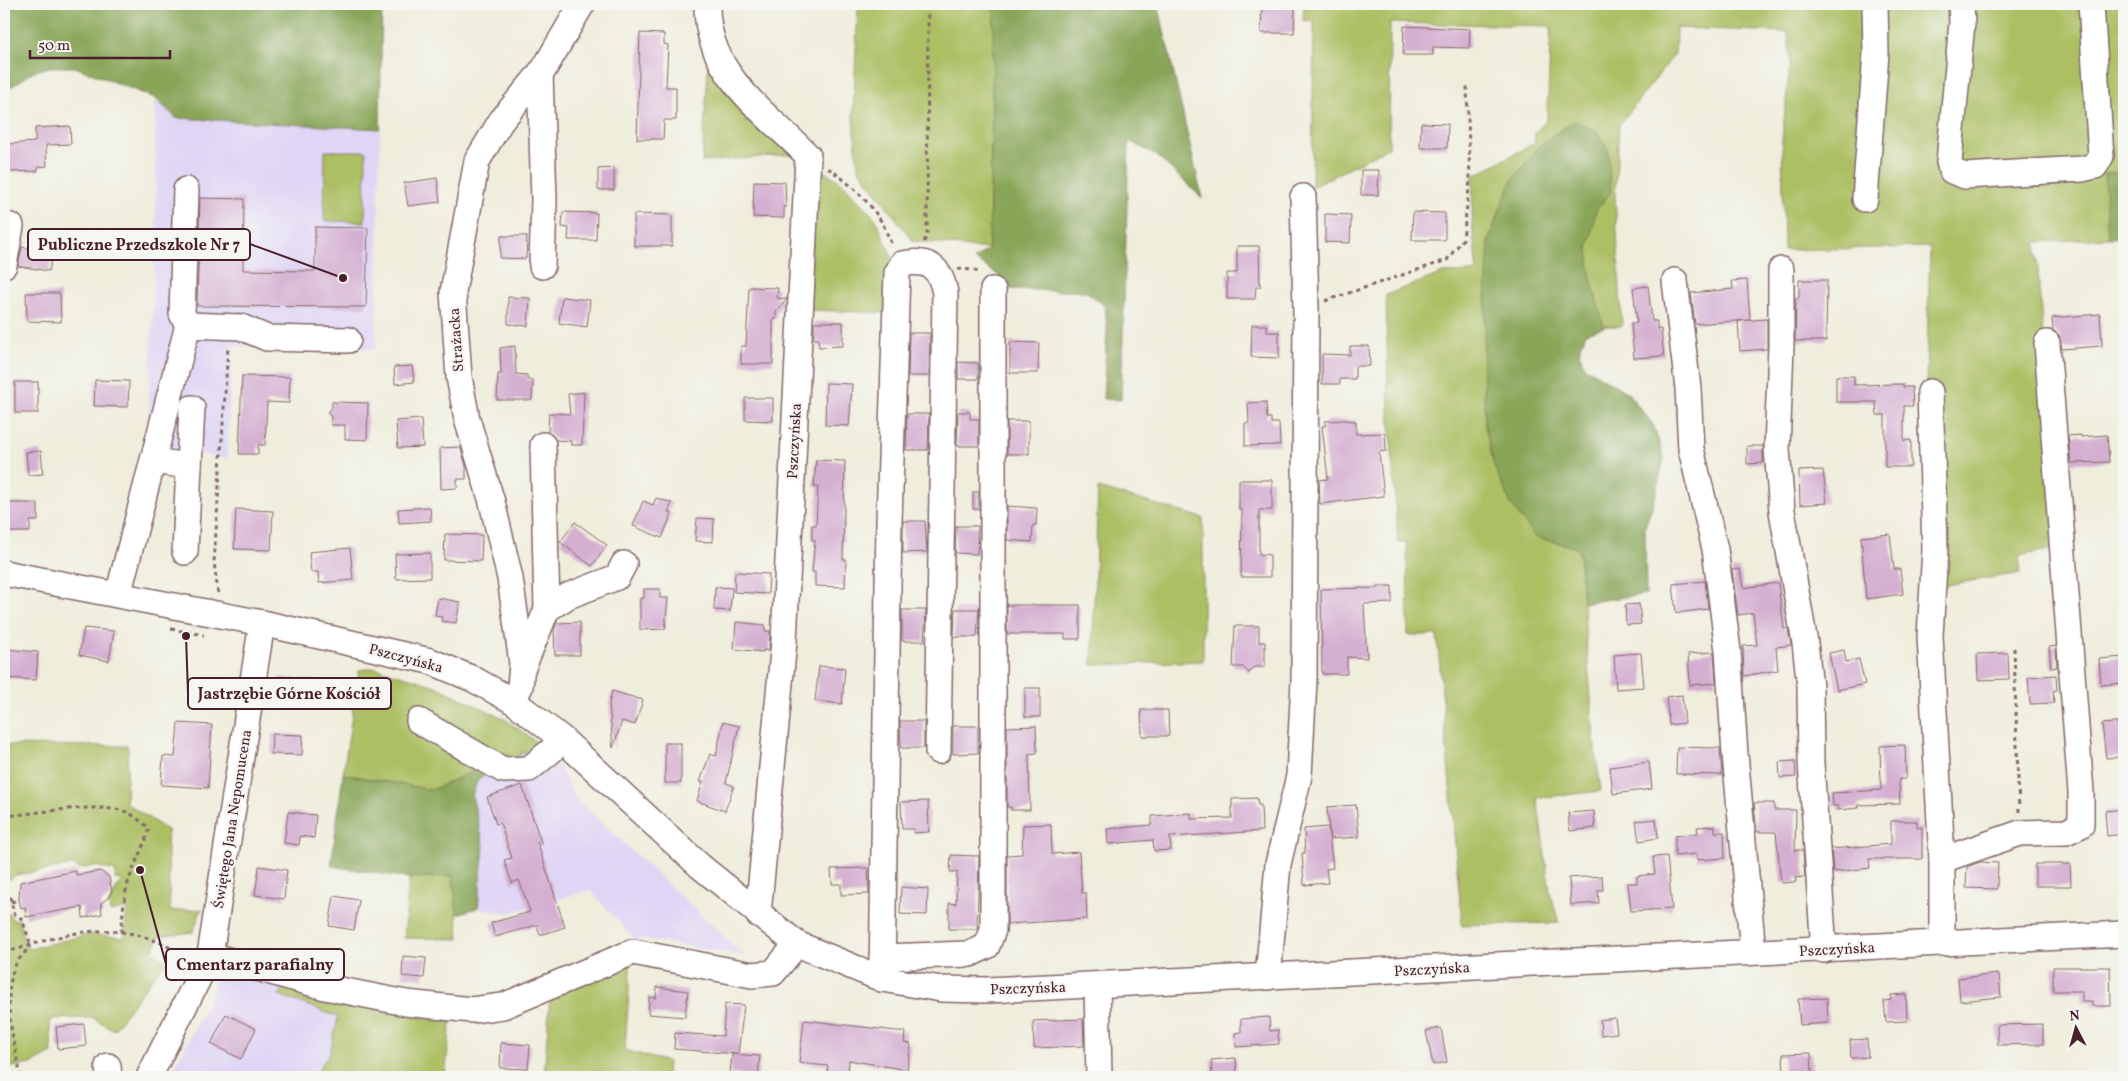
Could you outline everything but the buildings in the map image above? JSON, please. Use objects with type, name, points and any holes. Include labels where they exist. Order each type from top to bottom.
[{"type":"street","name":"Strażacka","points":[[518,686],[522,663],[510,578],[492,502],[467,419],[458,376],[452,292],[477,161],[501,121],[540,74],[582,4]]},
{"type":"street","points":[[707,4],[707,25],[719,60],[732,81],[808,156]]},
{"type":"street","points":[[1865,198],[1876,53],[1875,4]]},
{"type":"street","points":[[1961,4],[1962,23],[1949,162],[1952,172],[1965,176],[2082,169],[2095,166],[2101,156],[2091,4]]},
{"type":"street","points":[[540,74],[544,200],[542,266]]},
{"type":"street","name":"Pszczyńska","points":[[758,914],[784,641],[808,156]]},
{"type":"street","points":[[118,595],[188,325],[182,314],[186,190]]},
{"type":"street","points":[[1268,977],[1278,864],[1299,776],[1304,681],[1306,308],[1303,197]]},
{"type":"street","points":[[4,265],[11,226]]},
{"type":"street","points":[[938,751],[945,293],[919,265],[897,273],[889,521],[882,968],[970,954],[987,946],[993,930],[993,290]]},
{"type":"street","points":[[1780,270],[1781,347],[1777,449],[1782,511],[1806,643],[1824,950]]},
{"type":"street","points":[[1675,281],[1688,388],[1692,449],[1715,549],[1728,651],[1735,754],[1753,952]]},
{"type":"street","points":[[188,325],[241,327],[267,338],[348,340]]},
{"type":"street","points":[[1942,860],[2020,833],[2066,832],[2081,824],[2081,792],[2047,342]]},
{"type":"street","points":[[1930,392],[1935,549],[1930,636],[1942,860],[1942,943]]},
{"type":"street","points":[[185,552],[192,408]]},
{"type":"street","points":[[518,686],[547,609],[543,445]]},
{"type":"street","points":[[153,461],[189,466]]},
{"type":"street","points":[[547,609],[568,596],[617,577],[624,564]]},
{"type":"street","name":"Pszczyńska","points":[[4,573],[262,623],[430,661],[473,679],[518,686],[561,738],[700,866],[797,944],[882,968],[941,989],[968,990],[1097,985],[2124,934]]},
{"type":"street","name":"Świętego Jana Nepomucena","points":[[149,1077],[200,961],[262,623]]},
{"type":"street","points":[[419,721],[503,770],[528,769],[552,750],[561,738]]},
{"type":"street","points":[[200,961],[406,1003],[472,1010],[503,1006],[633,952],[752,975],[773,973],[797,944]]},
{"type":"street","points":[[1097,985],[1099,1077]]},
{"type":"path","points":[[919,265],[927,235],[928,4]]},
{"type":"path","points":[[1306,308],[1447,260],[1462,239],[1470,180],[1468,85]]},
{"type":"path","points":[[808,156],[840,176],[862,197],[919,265],[974,270],[985,276],[993,290]]},
{"type":"path","points":[[220,600],[214,562],[228,344]]},
{"type":"path","points":[[2014,648],[2020,833]]},
{"type":"path","points":[[4,816],[89,809],[120,810],[131,814],[149,828],[141,855],[129,881],[121,933]]},
{"type":"path","points":[[4,892],[10,896],[14,914],[22,919],[31,945]]},
{"type":"path","points":[[11,902],[19,900]]},
{"type":"path","points":[[4,953],[66,934],[95,930],[121,933],[157,941],[200,961]]},
{"type":"path","points":[[21,1077],[10,1018],[9,996],[15,967],[31,945]]},
{"type":"shaded area","points":[[155,98],[177,118],[380,129],[376,349],[232,346],[227,459],[146,442],[148,432],[156,219]]},
{"type":"shaded area","points":[[534,745],[560,768],[574,797],[745,956],[642,939],[635,940],[590,890],[509,913],[478,908],[484,846],[472,796],[478,779]]},
{"type":"shaded area","points":[[214,965],[289,982],[279,995],[338,1017],[330,1052],[314,1077],[170,1077],[214,986]]},
{"type":"green space","points":[[4,4],[382,4],[380,129],[176,118],[155,98],[75,67],[49,67],[33,72],[4,92]]},
{"type":"green space","points":[[858,4],[994,4],[989,249],[913,241],[858,168],[853,117]]},
{"type":"green space","points":[[994,4],[1158,4],[1202,198],[1156,155],[1129,141],[1121,400],[1103,399],[1107,329],[1105,306],[1087,292],[1009,289],[998,275],[974,259],[989,249]]},
{"type":"green space","points":[[1304,4],[2124,4],[2124,172],[2105,173],[2108,238],[2036,242],[2058,548],[2019,556],[2021,573],[1940,586],[1926,387],[1930,247],[1784,250],[1782,140],[1790,63],[1788,32],[1676,28],[1675,54],[1619,125],[1615,196],[1622,326],[1554,327],[1576,516],[1595,748],[1601,791],[1537,798],[1550,892],[1559,923],[1462,925],[1437,635],[1408,635],[1407,543],[1398,543],[1388,392],[1386,295],[1443,273],[1477,272],[1472,223],[1473,176],[1535,143],[1535,133],[1547,120],[1551,26],[1390,23],[1389,147],[1312,187],[1314,21],[1303,20]]},
{"type":"green space","points":[[709,54],[797,154],[702,162]]},
{"type":"green space","points":[[1575,121],[1597,132],[1608,149],[1611,192],[1596,210],[1588,249],[1591,279],[1604,327],[1586,333],[1579,352],[1585,367],[1628,393],[1653,425],[1664,457],[1656,495],[1645,527],[1646,594],[1583,603],[1579,548],[1535,537],[1511,504],[1494,466],[1485,426],[1483,364],[1489,238],[1512,180],[1544,141]]},
{"type":"green space","points":[[325,151],[366,151],[365,222],[324,221]]},
{"type":"green space","points":[[816,167],[840,181],[875,218],[892,257],[889,313],[809,310]]},
{"type":"green space","points":[[2124,172],[2124,237],[2108,238],[2104,173]]},
{"type":"green space","points":[[1098,488],[1203,518],[1203,661],[1092,665]]},
{"type":"green space","points":[[376,668],[433,685],[505,719],[539,744],[493,770],[480,768],[432,790],[343,774],[359,670]]},
{"type":"green space","points":[[4,745],[128,746],[126,803],[167,830],[170,911],[202,909],[193,932],[160,936],[152,952],[170,963],[161,966],[114,1030],[93,1018],[50,1019],[52,1053],[31,1064],[4,1068],[4,914],[10,914],[12,920],[19,919],[24,942],[29,949],[91,934],[124,938],[127,908],[110,912],[109,903],[121,880],[115,879],[116,871],[95,866],[79,869],[74,865],[16,875],[4,883]]},
{"type":"green space","points":[[480,768],[493,770],[478,779],[472,796],[484,846],[478,908],[457,914],[453,876],[409,878],[331,866],[343,774],[432,790]]},
{"type":"green space","points":[[454,876],[459,939],[404,938],[409,878]]},
{"type":"green space","points":[[631,960],[625,1050],[668,1062],[667,1077],[544,1077],[550,996]]},
{"type":"green space","points":[[289,982],[335,996],[451,1021],[445,1077],[314,1077],[330,1052],[338,1017],[279,995]]},
{"type":"place","name":"Publiczne Przedszkole Nr 7","points":[[343,278]]},
{"type":"place","name":"Jastrzębie Górne Kościół","points":[[186,636]]},
{"type":"place","name":"Cmentarz parafialny","points":[[140,870]]}]
